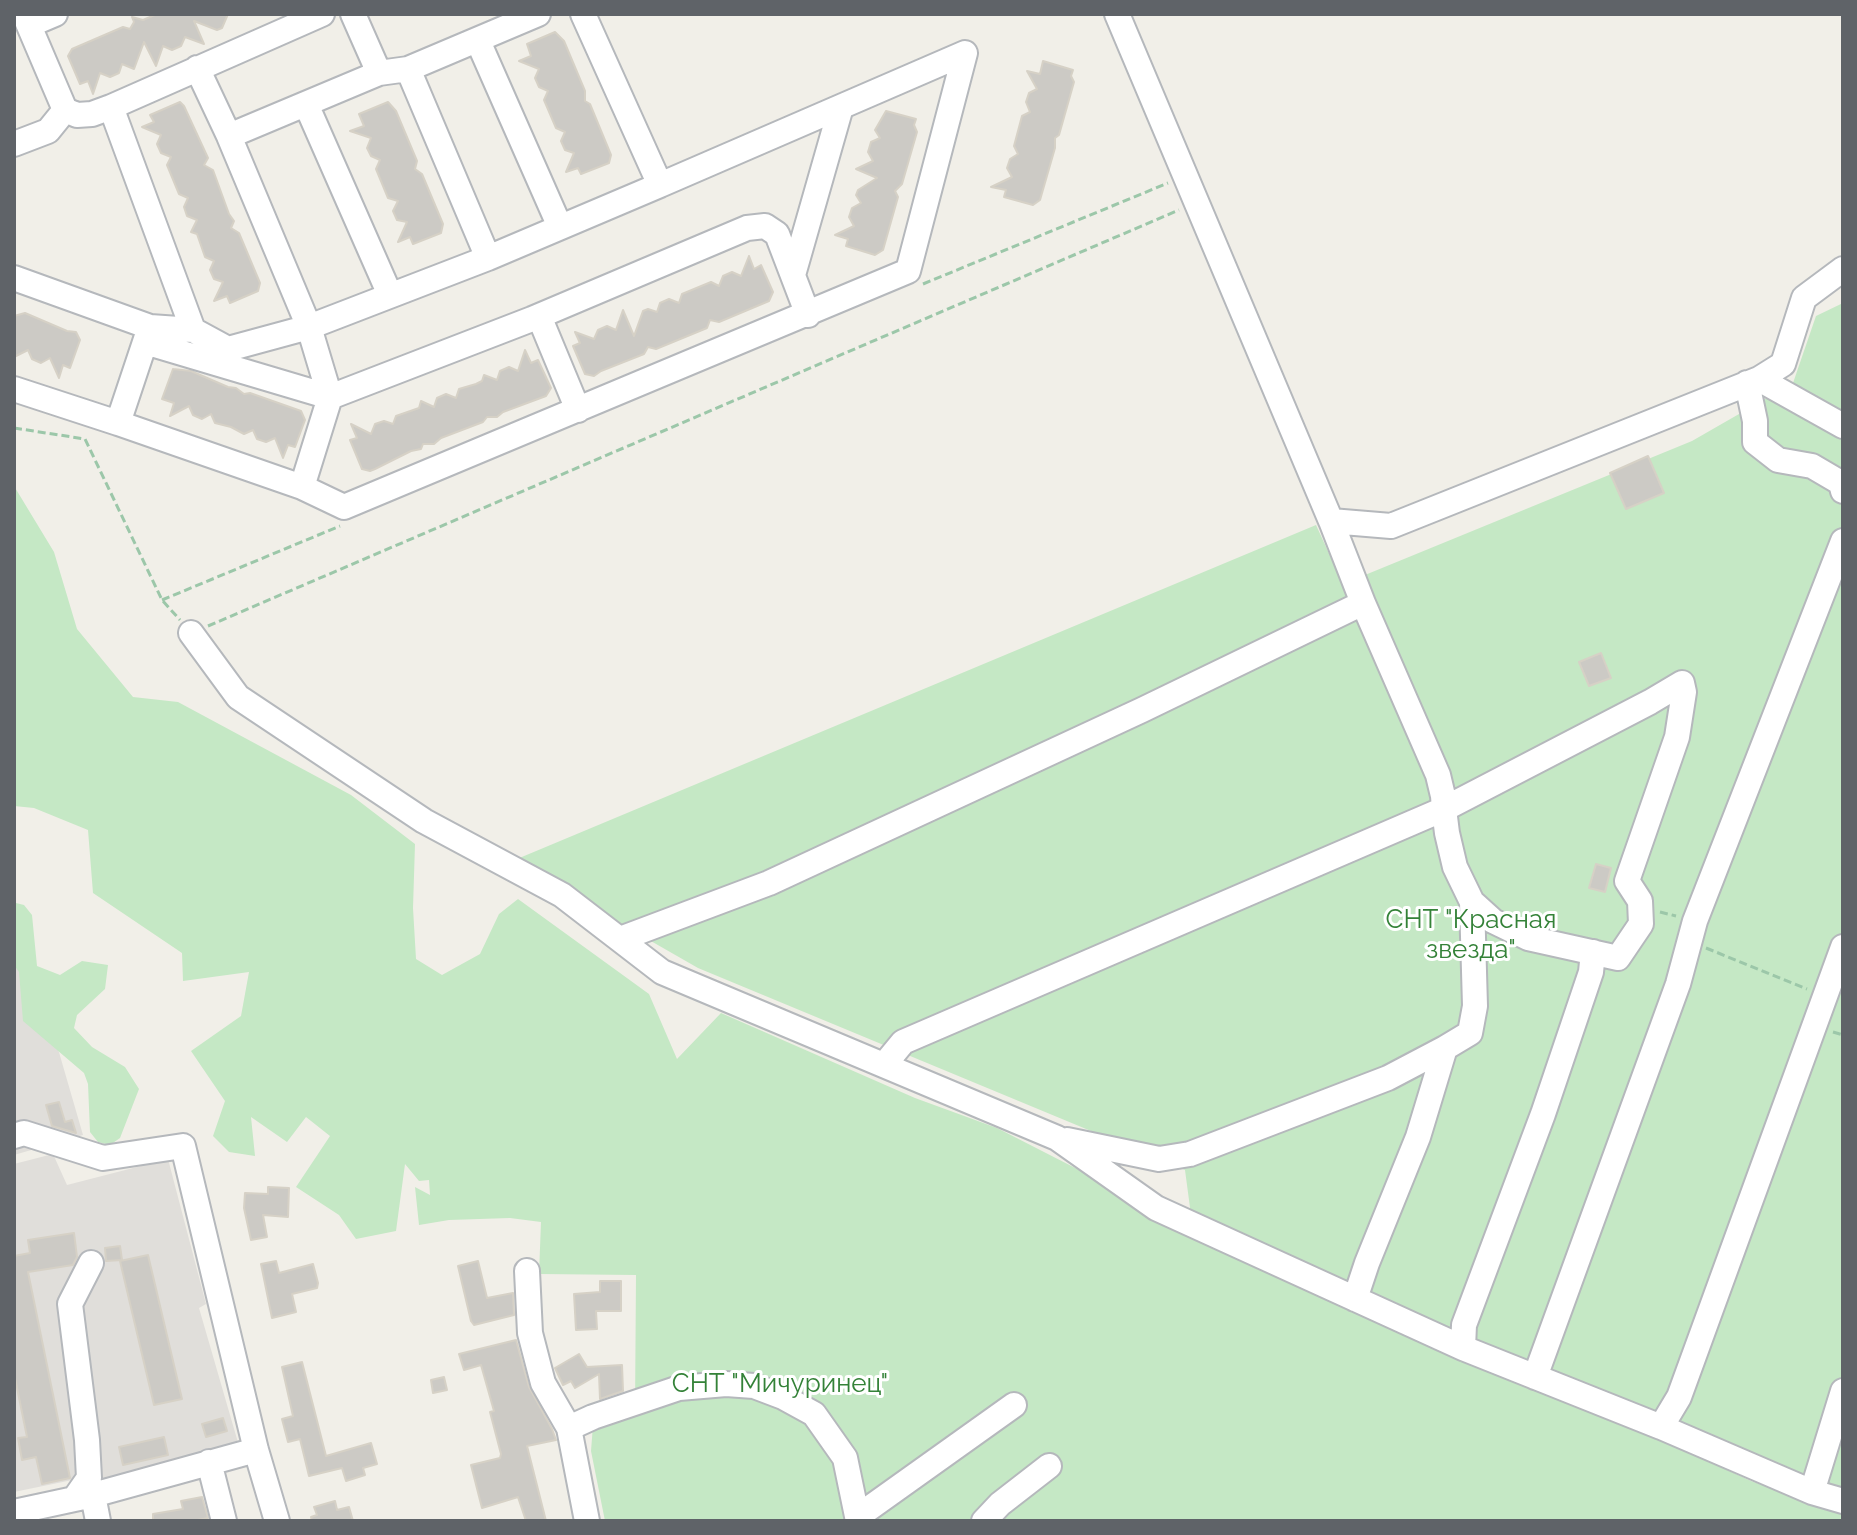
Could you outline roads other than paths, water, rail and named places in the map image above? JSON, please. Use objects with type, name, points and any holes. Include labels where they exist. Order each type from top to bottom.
[{"type":"street","points":[[55,14],[27,20],[65,110],[77,115],[92,114],[111,107],[322,14]]},
{"type":"street","points":[[353,14],[379,73]]},
{"type":"street","points":[[229,136],[379,73],[408,69],[538,14]]},
{"type":"street","points":[[583,14],[660,185]]},
{"type":"street","points":[[884,1065],[903,1042],[1444,809],[1682,683],[1684,692],[1677,737],[1627,881],[1640,901],[1641,924],[1618,958],[1528,938],[1493,921],[1472,902],[1455,867],[1444,809],[1438,775],[1117,14]]},
{"type":"street","points":[[478,41],[560,227]]},
{"type":"street","points":[[14,389],[302,487],[344,507],[908,271],[965,53],[488,258],[309,327],[228,349],[193,330],[148,334]]},
{"type":"street","points":[[197,68],[309,327],[330,397],[302,487]]},
{"type":"street","points":[[408,69],[488,258]]},
{"type":"street","points":[[306,104],[390,295]]},
{"type":"street","points":[[111,107],[193,330]]},
{"type":"street","points":[[793,275],[841,107]]},
{"type":"street","points":[[14,144],[48,131],[65,110]]},
{"type":"street","points":[[14,278],[148,334],[330,397],[539,316],[747,228],[765,226],[777,234],[808,315]]},
{"type":"street","points":[[1331,521],[1391,526],[1753,381],[1783,364],[1804,298],[1843,269]]},
{"type":"street","points":[[539,316],[578,410]]},
{"type":"street","points":[[118,423],[148,334]]},
{"type":"street","points":[[1753,381],[1843,426]]},
{"type":"street","points":[[1753,381],[1755,442],[1778,460],[1812,466],[1841,483],[1843,491]]},
{"type":"street","points":[[1535,1377],[1678,984],[1692,931],[1843,541]]},
{"type":"street","points":[[620,939],[769,883],[1142,710],[1363,603]]},
{"type":"street","points":[[191,633],[238,697],[424,821],[562,895],[662,972],[1057,1138],[1159,1159],[1190,1154],[1388,1078],[1445,1048],[1470,1033],[1475,1006],[1472,902]]},
{"type":"street","points":[[1661,1427],[1679,1397],[1843,947]]},
{"type":"street","points":[[1463,1348],[1464,1325],[1543,1114],[1591,972],[1593,952]]},
{"type":"street","points":[[1355,1299],[1418,1137],[1445,1048]]},
{"type":"street","points":[[14,1136],[24,1133],[103,1158],[183,1146],[256,1450],[277,1521]]},
{"type":"street","points":[[1057,1138],[1156,1208],[1463,1348],[1661,1427],[1812,1492],[1843,1501]]},
{"type":"street","points":[[91,1263],[70,1304],[87,1440],[89,1478],[84,1496],[98,1521]]},
{"type":"street","points":[[527,1271],[530,1333],[543,1383],[569,1428],[587,1521]]},
{"type":"street","points":[[569,1428],[679,1388],[726,1384],[754,1386],[814,1414],[845,1458],[858,1519],[1014,1405]]},
{"type":"street","points":[[1812,1492],[1843,1391]]},
{"type":"street","points":[[14,1512],[256,1450]]},
{"type":"street","points":[[209,1462],[224,1521]]},
{"type":"street","points":[[984,1521],[1000,1504],[1049,1466]]},
{"type":"park label","name":"СНТ \"Красная звезда\"","points":[[1471,935]]},
{"type":"park label","name":"СНТ \"Мичуринец\"","points":[[780,1384]]}]
